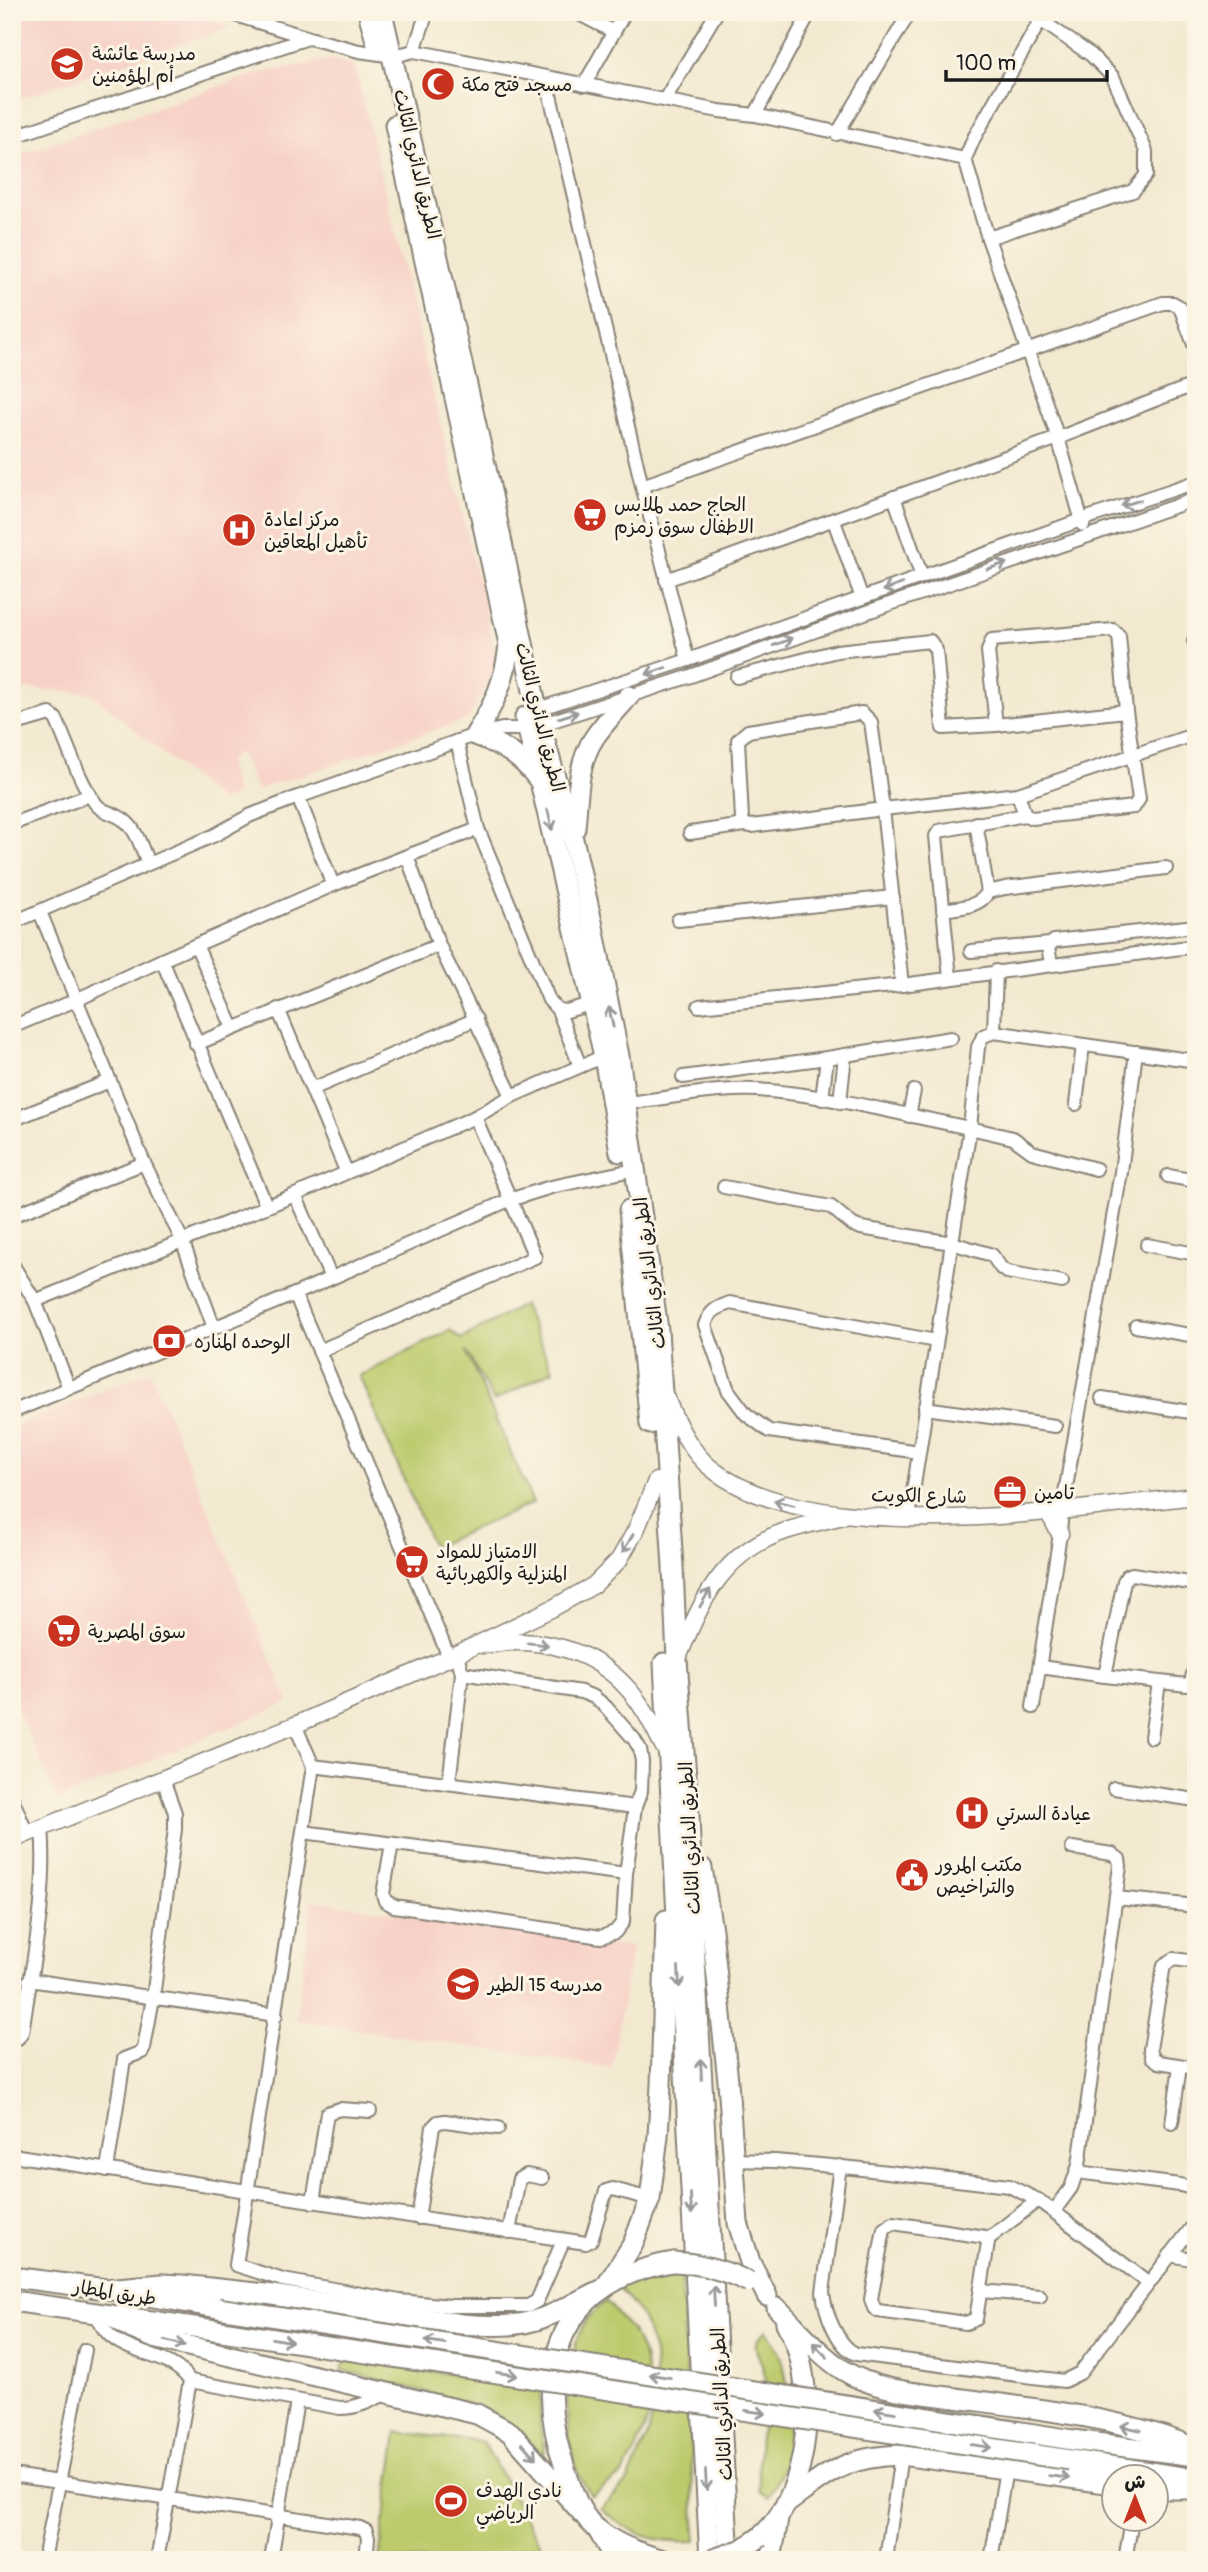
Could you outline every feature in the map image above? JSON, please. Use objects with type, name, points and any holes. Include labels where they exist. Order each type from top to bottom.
[{"type":"highway","name":"الطريق الدائري الثالث","points":[[368,12],[387,55],[532,719],[541,782],[604,1056],[629,1210],[656,1481],[710,2560]]},
{"type":"highway","name":"الطريق الدائري الثالث","points":[[382,12],[387,55],[509,644],[575,843],[620,1056],[658,1330],[677,1660],[690,1815],[694,1942],[729,2560]]},
{"type":"highway","points":[[509,644],[507,669],[499,693],[466,738],[510,750],[526,762],[541,782]]},
{"type":"highway","points":[[575,843],[578,787],[585,757],[594,738],[629,696]]},
{"type":"highway","points":[[690,1815],[712,1930],[741,2239],[796,2346],[803,2374],[805,2436],[800,2465],[782,2510],[771,2560]]},
{"type":"highway","points":[[583,2514],[572,2491],[556,2439],[552,2389],[555,2362],[562,2338],[581,2306],[602,2288],[633,2244],[650,2199],[659,2123],[664,1947],[672,1835]]},
{"type":"highway","points":[[106,2289],[183,2285],[265,2294],[461,2324],[494,2326],[522,2324],[545,2317],[639,2270],[673,2262],[704,2265],[749,2281],[833,2363],[843,2371],[868,2381],[900,2390],[1086,2418],[1139,2430],[1196,2449]]},
{"type":"highway","name":"طريق المطار","points":[[12,2277],[106,2289],[1072,2450]]},
{"type":"highway","name":"طريق المطار","points":[[12,2301],[1072,2450]]},
{"type":"highway","points":[[105,2316],[154,2338],[436,2403],[477,2414],[497,2423],[522,2444],[599,2532],[615,2560]]},
{"type":"highway","points":[[1072,2450],[1196,2456]]},
{"type":"highway","points":[[1072,2450],[1196,2479]]},
{"type":"highway","points":[[710,2560],[743,2549],[760,2537],[782,2510],[841,2466],[871,2456],[901,2455],[1100,2482]]},
{"type":"highway","points":[[1170,2489],[1196,2488]]},
{"type":"highway","points":[[599,2532],[633,2550],[664,2560]]},
{"type":"main road","name":"شارع الكويت","points":[[660,1386],[679,1426],[696,1453],[710,1468],[737,1486],[767,1499],[851,1514],[970,1517],[1196,1496]]},
{"type":"main road","points":[[19,1837],[295,1725],[553,1608],[594,1585],[618,1560],[636,1530],[656,1481]]},
{"type":"main road","points":[[1055,1511],[1060,1534]]},
{"type":"main road","name":"شارع الكويت","points":[[677,1660],[707,1593],[740,1554],[761,1541],[786,1531],[851,1514]]},
{"type":"main road","points":[[458,1653],[507,1643],[535,1642],[576,1651],[611,1673],[629,1689],[645,1711],[668,1756]]},
{"type":"street","points":[[414,51],[427,12]]},
{"type":"street","points":[[575,12],[614,32]]},
{"type":"street","points":[[584,85],[625,12]]},
{"type":"street","points":[[665,99],[717,12]]},
{"type":"street","points":[[755,115],[810,12]]},
{"type":"street","points":[[837,134],[911,12]]},
{"type":"street","points":[[988,238],[1133,191],[1146,175],[1146,151],[1113,77],[1091,55],[1043,16],[1029,12]]},
{"type":"street","points":[[235,13],[309,38],[387,55],[414,51],[719,111],[755,115],[965,159]]},
{"type":"street","points":[[1043,16],[974,138],[965,159],[988,238],[1058,438],[1086,536]]},
{"type":"street","points":[[12,136],[309,38]]},
{"type":"street","points":[[546,78],[642,486],[688,660]]},
{"type":"street","points":[[642,486],[1163,303],[1173,303],[1180,307],[1196,350]]},
{"type":"street","points":[[666,580],[834,521],[1196,384]]},
{"type":"street","points":[[12,923],[298,796],[466,738],[532,719],[688,660],[1081,520],[1196,482]]},
{"type":"street","points":[[894,497],[922,577]]},
{"type":"street","points":[[532,719],[629,696],[1196,499]]},
{"type":"street","points":[[834,521],[862,598]]},
{"type":"street","points":[[950,978],[936,836],[939,831],[1025,815],[1032,818],[1134,807],[1139,799],[1126,711],[1119,636],[1113,630],[992,640],[988,651],[996,725]]},
{"type":"street","points":[[737,677],[837,651],[930,641],[936,650],[943,728],[1126,711]]},
{"type":"street","points":[[745,825],[742,819],[738,740],[742,735],[748,731],[862,713],[871,722],[902,985]]},
{"type":"street","points":[[12,725],[50,714],[56,719],[90,795],[98,807],[121,817],[135,832],[148,863]]},
{"type":"street","points":[[690,832],[1018,794],[1196,734]]},
{"type":"street","points":[[466,738],[478,829],[549,1000],[558,1010],[580,1066]]},
{"type":"street","points":[[1018,794],[1025,815]]},
{"type":"street","points":[[12,824],[90,795]]},
{"type":"street","points":[[298,796],[333,885]]},
{"type":"street","points":[[976,823],[988,892]]},
{"type":"street","points":[[12,1027],[333,885],[478,829]]},
{"type":"street","points":[[407,856],[439,945],[512,1096]]},
{"type":"street","points":[[943,910],[975,904],[988,892],[1005,888],[1166,868]]},
{"type":"street","points":[[678,920],[892,897]]},
{"type":"street","points":[[40,912],[144,1163],[182,1240],[215,1328]]},
{"type":"street","points":[[971,951],[1196,926]]},
{"type":"street","points":[[1050,944],[1051,963]]},
{"type":"street","points":[[196,945],[233,1028]]},
{"type":"street","points":[[196,1044],[439,945]]},
{"type":"street","points":[[699,1006],[902,985],[1051,963],[1196,946]]},
{"type":"street","points":[[162,960],[266,1205]]},
{"type":"street","points":[[994,1032],[996,971]]},
{"type":"street","points":[[558,1010],[567,1011],[593,1003]]},
{"type":"street","points":[[278,1009],[346,1171]]},
{"type":"street","points":[[312,1089],[476,1019]]},
{"type":"street","points":[[909,1517],[970,1128],[978,1047],[983,1037],[994,1032],[1196,1061]]},
{"type":"street","points":[[683,1077],[951,1038]]},
{"type":"street","points":[[1076,1104],[1083,1045]]},
{"type":"street","points":[[1055,1511],[1121,1172],[1136,1052]]},
{"type":"street","points":[[840,1102],[845,1055]]},
{"type":"street","points":[[35,1301],[295,1195],[604,1056]]},
{"type":"street","points":[[822,1099],[827,1058]]},
{"type":"street","points":[[12,1120],[110,1081]]},
{"type":"street","points":[[626,1103],[737,1090],[769,1091],[840,1102],[1013,1138],[1031,1152],[1096,1169]]},
{"type":"street","points":[[909,1116],[914,1091]]},
{"type":"street","points":[[319,1351],[535,1257],[475,1116]]},
{"type":"street","points":[[12,1216],[144,1163]]},
{"type":"street","points":[[12,1412],[295,1294],[509,1200],[551,1187],[623,1172]]},
{"type":"street","points":[[1168,1176],[1196,1181]]},
{"type":"street","points":[[724,1187],[831,1207],[853,1225],[861,1228],[952,1243],[992,1255],[1000,1268],[1007,1272],[1062,1282]]},
{"type":"street","points":[[295,1195],[331,1278]]},
{"type":"street","points":[[1147,1245],[1196,1254]]},
{"type":"street","points":[[12,1264],[35,1301],[69,1388]]},
{"type":"street","points":[[295,1294],[458,1653],[462,1673],[449,1783]]},
{"type":"street","points":[[919,1452],[769,1431],[746,1415],[728,1390],[705,1325],[709,1315],[717,1308],[730,1303],[936,1341]]},
{"type":"street","points":[[1136,1326],[1196,1336]]},
{"type":"street","points":[[1102,1398],[1196,1413]]},
{"type":"street","points":[[925,1408],[1055,1426]]},
{"type":"street","points":[[1033,1707],[1060,1534]]},
{"type":"street","points":[[1105,1676],[1127,1576],[1132,1574],[1196,1584]]},
{"type":"street","points":[[1040,1667],[1187,1685],[1191,1682],[1196,1662]]},
{"type":"street","points":[[391,1844],[383,1894],[385,1901],[394,1906],[601,1937],[615,1932],[623,1922],[635,1807],[641,1791],[640,1749],[613,1715],[594,1697],[581,1692],[462,1673]]},
{"type":"street","points":[[1151,1737],[1159,1683]]},
{"type":"street","points":[[295,1725],[313,1766],[236,2258],[238,2267],[282,2280],[400,2301],[450,2306],[534,2304],[563,2241]]},
{"type":"street","points":[[313,1766],[635,1807]]},
{"type":"street","points":[[107,2170],[124,2059],[142,2052],[144,2048],[153,1998],[175,1829],[175,1813],[163,1779]]},
{"type":"street","points":[[1114,1787],[1196,1800]]},
{"type":"street","points":[[12,1798],[19,1837]]},
{"type":"street","points":[[12,2038],[18,2038],[22,2032],[44,1872],[42,1827]]},
{"type":"street","points":[[303,1832],[626,1874]]},
{"type":"street","points":[[1054,2211],[1066,2196],[1077,2172],[1121,1866],[1119,1858],[1112,1854],[1072,1848]]},
{"type":"street","points":[[1116,1898],[1196,1906]]},
{"type":"street","points":[[1196,1962],[1174,1959],[1164,1965],[1151,2053],[1155,2061],[1196,2068]]},
{"type":"street","points":[[29,1980],[276,2015]]},
{"type":"street","points":[[1172,2123],[1180,2066]]},
{"type":"street","points":[[313,2202],[327,2113],[340,2109],[370,2112]]},
{"type":"street","points":[[418,2218],[433,2127],[438,2122],[445,2121],[498,2129]]},
{"type":"street","points":[[12,2155],[589,2243],[604,2194],[609,2189],[650,2199]]},
{"type":"street","points":[[732,2160],[840,2166],[999,2183],[1038,2200],[1149,2283]]},
{"type":"street","points":[[840,2166],[822,2291],[825,2306],[841,2340],[849,2351],[856,2354],[1064,2381],[1070,2379],[1080,2373],[1196,2222]]},
{"type":"street","points":[[1077,2172],[1196,2189]]},
{"type":"street","points":[[509,2232],[519,2179],[527,2175],[542,2178]]},
{"type":"street","points":[[988,2240],[981,2235],[888,2224],[884,2229],[872,2304],[878,2311],[972,2322],[978,2314],[988,2240],[1038,2200]]},
{"type":"street","points":[[1170,2255],[1196,2260]]},
{"type":"street","points":[[981,2291],[1040,2296]]},
{"type":"street","points":[[105,2316],[104,2332],[116,2342],[180,2369],[191,2381],[297,2401],[352,2408],[387,2393]]},
{"type":"street","points":[[44,2560],[85,2350]]},
{"type":"street","points":[[157,2560],[191,2381]]},
{"type":"street","points":[[271,2560],[297,2401]]},
{"type":"street","points":[[886,2560],[901,2455]]},
{"type":"street","points":[[991,2560],[1006,2469]]},
{"type":"street","points":[[12,2475],[360,2528],[366,2531],[368,2538],[366,2560]]},
{"type":"street","points":[[1125,2560],[1129,2534]]},
{"type":"shaded area","name":"مدرسة عائشة أم المؤمنين","points":[[12,12],[188,12],[232,27],[12,101]]},
{"type":"shaded area","name":"مركز اعادة تأهيل المعاقين","points":[[332,59],[355,66],[498,664],[469,719],[257,790],[239,752],[228,761],[236,795],[220,801],[91,693],[12,688],[12,160],[14,156],[255,74]]},
{"type":"shaded area","points":[[150,1371],[289,1702],[57,1801],[12,1696],[12,1428]]},
{"type":"shaded area","name":"مدرسه 15 الطير","points":[[312,1900],[632,1947],[612,2068],[296,2020]]},
{"type":"green space","points":[[523,1305],[553,1370],[494,1401],[466,1351],[533,1503],[433,1547],[359,1376],[450,1330],[461,1339]]},
{"type":"green space","points":[[662,2273],[681,2273],[696,2541],[667,2541],[645,2536],[600,2508],[627,2483],[646,2440],[656,2405],[654,2353],[649,2336],[640,2314],[619,2288],[630,2281]]},
{"type":"green space","points":[[606,2301],[633,2332],[644,2356],[652,2408],[635,2453],[623,2474],[591,2496],[577,2472],[572,2451],[567,2413],[568,2393],[573,2353],[579,2335],[589,2317]]},
{"type":"green space","points":[[767,2330],[783,2365],[789,2419],[785,2463],[769,2497],[759,2491],[759,2443],[766,2388],[764,2372],[756,2350],[757,2341]]},
{"type":"green space","points":[[356,2360],[541,2388],[540,2425],[545,2452],[541,2454],[506,2420],[478,2406],[342,2370],[344,2363]]},
{"type":"green space","name":"نادي الهدف الرياضي","points":[[397,2432],[483,2442],[549,2560],[379,2560]]},
{"type":"place","name":"مدرسة عائشة أم المؤمنين","points":[[67,64]]},
{"type":"place","name":"مسجد فتح مكة","points":[[438,84]]},
{"type":"place","name":"الحاج حمد لملابس الاطفال سوق زمزم","points":[[590,515]]},
{"type":"place","name":"مركز اعادة تأهيل المعاقين","points":[[239,530]]},
{"type":"place","name":"الوحده المناره","points":[[169,1341]]},
{"type":"place","name":"تامين","points":[[1010,1492]]},
{"type":"place","name":"الامتياز للمواد المنزلية والكهربائية","points":[[412,1562]]},
{"type":"place","name":"سوق المصرية","points":[[64,1631]]},
{"type":"place","name":"عيادة السرتي","points":[[972,1813]]},
{"type":"place","name":"مكتب المرور والتراخيص","points":[[912,1875]]},
{"type":"place","name":"مدرسه 15 الطير","points":[[463,1984]]},
{"type":"place","name":"نادي الهدف الرياضي","points":[[451,2501]]}]
